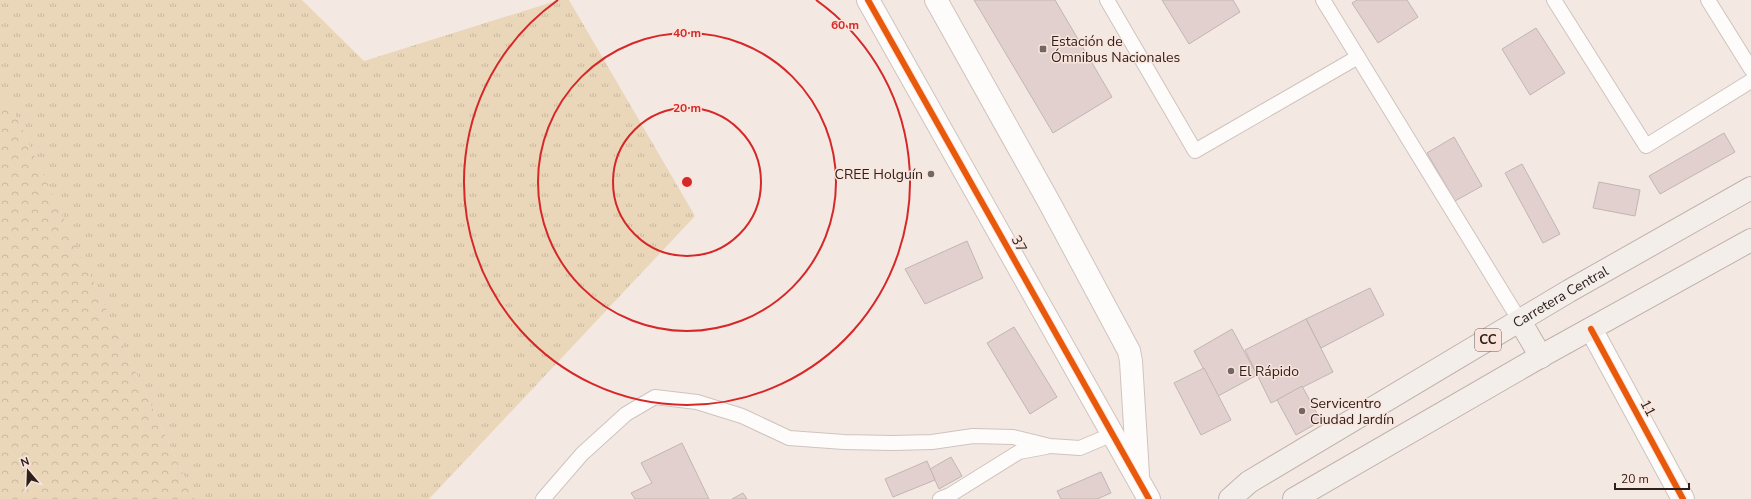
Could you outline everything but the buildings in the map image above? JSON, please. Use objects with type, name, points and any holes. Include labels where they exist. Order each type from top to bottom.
[{"type":"main road","name":"Carretera Central","points":[[1230,499],[1249,482],[1573,289],[1751,188]]},
{"type":"main road","points":[[1294,499],[1541,357],[1751,240]]},
{"type":"main road","points":[[1520,321],[1541,357]]},
{"type":"street","name":"37","points":[[868,0],[1149,499]]},
{"type":"street","name":"37","points":[[936,0],[1049,202],[1128,351],[1130,361],[1138,480]]},
{"type":"street","name":"11","points":[[1592,329],[1681,498]]},
{"type":"lane","points":[[1107,0],[1195,151],[1358,57]]},
{"type":"lane","points":[[1324,0],[1520,321]]},
{"type":"lane","points":[[1554,0],[1646,146],[1751,80]]},
{"type":"lane","points":[[1708,0],[1751,69]]},
{"type":"lane","points":[[543,499],[582,454],[620,419],[655,397],[697,402],[742,416],[789,438],[844,442],[893,443],[932,442],[973,436],[1013,437],[1050,446],[1080,448],[1113,434]]},
{"type":"lane","points":[[940,499],[950,495],[1018,452],[1050,446]]},
{"type":"green space","points":[[0,0],[302,0],[364,61],[559,0],[569,0],[695,216],[429,499],[195,499],[7,98],[0,101]]},
{"type":"green space","points":[[7,97],[195,499],[0,499],[0,101]]},
{"type":"cycle path","points":[[868,0],[1149,499]]},
{"type":"cycle path","points":[[1591,329],[1683,499]]},
{"type":"place","name":"Estación de Ómnibus Nacionales","points":[[1043,49]]},
{"type":"place","name":"CREE Holguín","points":[[931,174]]},
{"type":"place","name":"El Rápido","points":[[1231,371]]},
{"type":"place","name":"Servicentro Ciudad Jardín","points":[[1302,411]]}]
